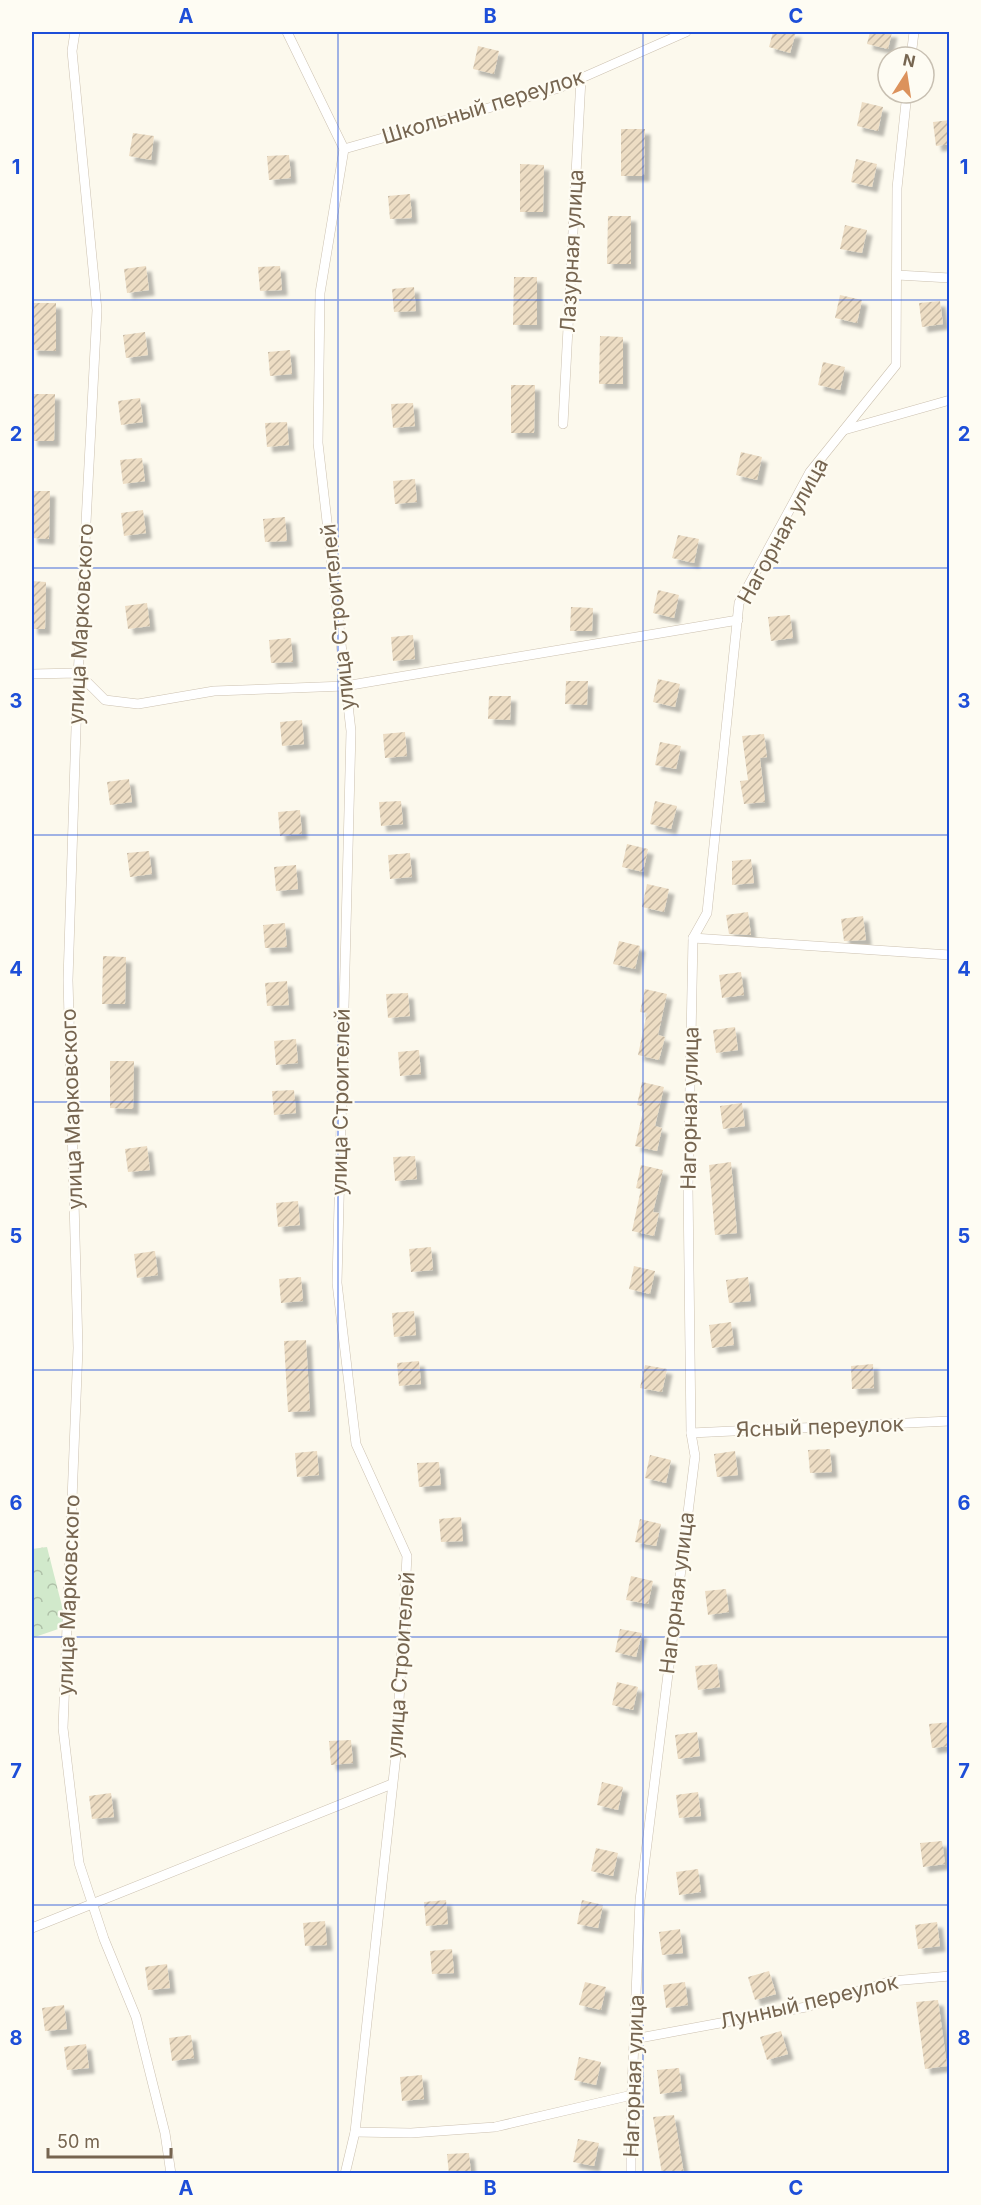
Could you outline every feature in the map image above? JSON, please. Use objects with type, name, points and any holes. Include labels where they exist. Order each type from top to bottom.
[{"type":"lane","name":"улица Марковского","points":[[75,32],[72,51],[97,310],[78,673],[68,980],[78,1348],[63,1728],[79,1863],[136,2017],[165,2133],[171,2174]]},
{"type":"lane","points":[[287,32],[344,149]]},
{"type":"lane","name":"Школьный переулок","points":[[344,149],[559,88],[686,32]]},
{"type":"lane","name":"Лазурная улица","points":[[563,424],[581,78]]},
{"type":"lane","name":"Нагорная улица","points":[[631,2174],[640,1900],[695,1456],[691,1432],[688,1187],[693,938],[706,914],[740,603],[810,472],[896,365],[897,188],[907,105]]},
{"type":"lane","name":"улица Строителей","points":[[344,149],[320,293],[318,443],[351,731],[336,1283],[356,1444],[408,1556],[392,1784],[355,2132],[345,2174]]},
{"type":"lane","points":[[897,275],[950,278]]},
{"type":"lane","points":[[844,430],[950,400]]},
{"type":"lane","points":[[32,674],[78,673],[105,700],[138,704],[214,690],[345,686],[738,620]]},
{"type":"lane","points":[[693,938],[950,955]]},
{"type":"lane","name":"Ясный переулок","points":[[691,1432],[950,1421]]},
{"type":"lane","points":[[32,1928],[392,1784]]},
{"type":"lane","name":"Лунный переулок","points":[[634,2039],[806,2007],[892,1981],[950,1976]]},
{"type":"lane","points":[[355,2132],[411,2133],[495,2127],[632,2095]]},
{"type":"green space","points":[[47,1547],[67,1626],[32,1638],[32,1549]]},
{"type":"building","points":[[773,32],[796,32],[790,53],[769,47]]},
{"type":"building","points":[[870,32],[892,32],[889,45],[867,44]]},
{"type":"building","points":[[478,46],[499,51],[494,74],[473,69]]},
{"type":"building","points":[[862,102],[883,107],[878,131],[857,126]]},
{"type":"building","points":[[950,120],[950,144],[936,146],[933,122]]},
{"type":"building","points":[[621,129],[645,129],[644,176],[621,176]]},
{"type":"building","points":[[133,133],[154,136],[151,160],[129,156]]},
{"type":"building","points":[[289,155],[291,178],[269,180],[267,156]]},
{"type":"building","points":[[856,159],[877,164],[872,187],[851,182]]},
{"type":"building","points":[[520,164],[544,165],[543,212],[520,212]]},
{"type":"building","points":[[410,194],[412,218],[390,219],[388,196]]},
{"type":"building","points":[[608,216],[631,216],[631,264],[607,264]]},
{"type":"building","points":[[845,225],[867,230],[862,253],[840,249]]},
{"type":"building","points":[[146,266],[149,290],[127,293],[124,269]]},
{"type":"building","points":[[280,266],[282,290],[260,291],[258,267]]},
{"type":"building","points":[[514,277],[537,277],[537,325],[513,325]]},
{"type":"building","points":[[414,287],[416,311],[394,312],[392,289]]},
{"type":"building","points":[[840,295],[862,300],[857,323],[835,318]]},
{"type":"building","points":[[940,301],[943,324],[922,327],[919,303]]},
{"type":"building","points":[[33,303],[56,303],[56,351],[32,350]]},
{"type":"building","points":[[145,332],[148,355],[126,358],[123,335]]},
{"type":"building","points":[[600,336],[623,337],[623,384],[599,384]]},
{"type":"building","points":[[290,350],[292,374],[270,376],[268,352]]},
{"type":"building","points":[[823,362],[845,367],[840,390],[818,385]]},
{"type":"building","points":[[511,385],[535,385],[534,433],[511,433]]},
{"type":"building","points":[[32,394],[55,394],[54,441],[32,441]]},
{"type":"building","points":[[140,398],[143,422],[121,425],[118,401]]},
{"type":"building","points":[[413,403],[415,426],[393,428],[391,404]]},
{"type":"building","points":[[287,422],[289,445],[267,447],[265,423]]},
{"type":"building","points":[[741,452],[762,457],[757,480],[736,475]]},
{"type":"building","points":[[142,458],[145,481],[123,484],[120,460]]},
{"type":"building","points":[[415,479],[417,502],[395,504],[393,481]]},
{"type":"building","points":[[32,491],[50,491],[49,539],[32,538]]},
{"type":"building","points":[[143,510],[146,533],[124,536],[121,513]]},
{"type":"building","points":[[285,517],[287,541],[265,542],[263,519]]},
{"type":"building","points":[[678,535],[699,539],[694,563],[672,558]]},
{"type":"building","points":[[32,581],[46,582],[45,629],[32,629]]},
{"type":"building","points":[[658,590],[679,595],[674,618],[653,613]]},
{"type":"building","points":[[147,603],[150,626],[128,629],[125,606]]},
{"type":"building","points":[[571,607],[593,608],[592,631],[570,631]]},
{"type":"building","points":[[790,615],[793,638],[771,641],[768,617]]},
{"type":"building","points":[[413,635],[415,659],[393,661],[391,637]]},
{"type":"building","points":[[291,638],[293,662],[271,663],[269,640]]},
{"type":"building","points":[[658,679],[680,684],[675,707],[653,702]]},
{"type":"building","points":[[566,681],[588,681],[587,705],[565,704]]},
{"type":"building","points":[[489,696],[511,696],[510,720],[488,719]]},
{"type":"building","points":[[302,720],[304,744],[282,746],[280,722]]},
{"type":"building","points":[[405,732],[407,756],[385,758],[383,734]]},
{"type":"building","points":[[764,734],[767,757],[760,758],[765,802],[744,804],[740,781],[748,780],[742,736]]},
{"type":"building","points":[[660,742],[681,746],[676,769],[655,765]]},
{"type":"building","points":[[129,779],[132,802],[110,805],[107,782]]},
{"type":"building","points":[[401,801],[403,824],[381,826],[379,802]]},
{"type":"building","points":[[655,801],[677,806],[671,829],[650,824]]},
{"type":"building","points":[[300,810],[302,834],[280,836],[278,812]]},
{"type":"building","points":[[627,844],[648,849],[643,872],[622,867]]},
{"type":"building","points":[[149,851],[152,874],[130,877],[127,853]]},
{"type":"building","points":[[410,853],[412,877],[390,879],[388,855]]},
{"type":"building","points":[[751,859],[754,883],[732,885],[732,861]]},
{"type":"building","points":[[296,865],[298,889],[276,891],[274,867]]},
{"type":"building","points":[[647,884],[669,889],[664,912],[642,907]]},
{"type":"building","points":[[748,912],[751,935],[729,934],[726,915]]},
{"type":"building","points":[[863,916],[866,940],[844,941],[841,919]]},
{"type":"building","points":[[285,923],[287,947],[265,948],[263,925]]},
{"type":"building","points":[[619,941],[640,946],[635,969],[613,964]]},
{"type":"building","points":[[103,956],[126,957],[125,1004],[102,1004]]},
{"type":"building","points":[[741,972],[744,995],[722,998],[719,975]]},
{"type":"building","points":[[287,981],[289,1005],[267,1006],[265,983]]},
{"type":"building","points":[[645,989],[667,994],[658,1035],[665,1037],[659,1060],[638,1055],[647,1013],[640,1012]]},
{"type":"building","points":[[408,993],[410,1016],[388,1018],[386,994]]},
{"type":"building","points":[[735,1027],[738,1050],[716,1053],[713,1030]]},
{"type":"building","points":[[296,1039],[298,1063],[276,1065],[274,1041]]},
{"type":"building","points":[[419,1050],[421,1074],[400,1076],[398,1052]]},
{"type":"building","points":[[110,1061],[134,1061],[133,1109],[110,1108]]},
{"type":"building","points":[[642,1082],[664,1087],[655,1126],[662,1128],[657,1151],[635,1146],[644,1107],[637,1105]]},
{"type":"building","points":[[294,1090],[296,1113],[274,1115],[272,1091]]},
{"type":"building","points":[[742,1103],[745,1126],[723,1129],[720,1106]]},
{"type":"building","points":[[147,1146],[150,1170],[128,1172],[125,1149]]},
{"type":"building","points":[[415,1156],[417,1179],[395,1181],[393,1157]]},
{"type":"building","points":[[731,1162],[737,1233],[715,1235],[709,1165]]},
{"type":"building","points":[[641,1165],[663,1170],[653,1212],[659,1213],[654,1236],[632,1231],[641,1189],[636,1188]]},
{"type":"building","points":[[298,1201],[300,1225],[278,1227],[276,1203]]},
{"type":"building","points":[[431,1247],[433,1270],[411,1272],[409,1249]]},
{"type":"building","points":[[155,1251],[158,1275],[137,1278],[134,1254]]},
{"type":"building","points":[[634,1266],[655,1271],[650,1294],[629,1289]]},
{"type":"building","points":[[301,1277],[303,1301],[281,1303],[279,1279]]},
{"type":"building","points":[[748,1277],[751,1301],[729,1303],[726,1280]]},
{"type":"building","points":[[414,1311],[416,1335],[394,1337],[392,1313]]},
{"type":"building","points":[[731,1322],[734,1345],[712,1348],[709,1325]]},
{"type":"building","points":[[306,1340],[310,1411],[288,1412],[284,1341]]},
{"type":"building","points":[[419,1361],[421,1384],[399,1386],[397,1363]]},
{"type":"building","points":[[873,1364],[874,1388],[852,1389],[851,1366]]},
{"type":"building","points":[[645,1365],[667,1369],[662,1392],[640,1388]]},
{"type":"building","points":[[830,1449],[832,1472],[810,1473],[808,1450]]},
{"type":"building","points":[[317,1451],[319,1475],[297,1477],[295,1453]]},
{"type":"building","points":[[735,1451],[738,1475],[717,1477],[714,1454]]},
{"type":"building","points":[[650,1455],[671,1460],[666,1483],[645,1478]]},
{"type":"building","points":[[439,1462],[441,1485],[419,1487],[417,1463]]},
{"type":"building","points":[[461,1517],[463,1541],[441,1542],[439,1519]]},
{"type":"building","points":[[640,1519],[661,1524],[656,1546],[635,1542]]},
{"type":"building","points":[[631,1576],[653,1581],[648,1604],[626,1600]]},
{"type":"building","points":[[726,1589],[729,1612],[708,1615],[705,1591]]},
{"type":"building","points":[[620,1629],[642,1633],[636,1657],[615,1652]]},
{"type":"building","points":[[717,1664],[720,1687],[698,1690],[695,1666]]},
{"type":"building","points":[[617,1682],[638,1687],[633,1710],[612,1705]]},
{"type":"building","points":[[950,1722],[950,1746],[932,1748],[929,1724]]},
{"type":"building","points":[[697,1732],[700,1756],[678,1759],[675,1735]]},
{"type":"building","points":[[351,1740],[353,1763],[331,1765],[329,1741]]},
{"type":"building","points":[[602,1782],[623,1787],[618,1810],[597,1805]]},
{"type":"building","points":[[698,1792],[701,1816],[679,1818],[676,1795]]},
{"type":"building","points":[[111,1793],[114,1817],[92,1819],[89,1796]]},
{"type":"building","points":[[942,1841],[945,1864],[923,1867],[920,1843]]},
{"type":"building","points":[[596,1848],[618,1853],[613,1876],[591,1871]]},
{"type":"building","points":[[698,1869],[701,1892],[679,1895],[676,1872]]},
{"type":"building","points":[[446,1900],[448,1924],[426,1926],[424,1902]]},
{"type":"building","points":[[582,1900],[603,1905],[598,1928],[577,1924]]},
{"type":"building","points":[[325,1921],[327,1945],[305,1946],[303,1923]]},
{"type":"building","points":[[937,1922],[940,1946],[918,1949],[915,1925]]},
{"type":"building","points":[[680,1929],[683,1953],[662,1955],[659,1932]]},
{"type":"building","points":[[452,1949],[454,1973],[432,1974],[430,1951]]},
{"type":"building","points":[[167,1964],[170,1988],[148,1990],[145,1967]]},
{"type":"building","points":[[769,1971],[776,1994],[755,2000],[748,1977]]},
{"type":"building","points":[[585,1982],[606,1987],[601,2010],[579,2005]]},
{"type":"building","points":[[685,1982],[688,2005],[666,2008],[663,1985]]},
{"type":"building","points":[[938,2000],[947,2066],[925,2069],[916,2002]]},
{"type":"building","points":[[64,2005],[67,2029],[45,2031],[42,2008]]},
{"type":"building","points":[[781,2031],[788,2054],[767,2060],[760,2037]]},
{"type":"building","points":[[191,2035],[194,2058],[172,2061],[169,2038]]},
{"type":"building","points":[[86,2044],[89,2068],[67,2070],[64,2047]]},
{"type":"building","points":[[579,2057],[601,2062],[596,2085],[574,2080]]},
{"type":"building","points":[[679,2068],[682,2091],[660,2094],[657,2070]]},
{"type":"building","points":[[422,2075],[424,2099],[402,2101],[400,2077]]},
{"type":"building","points":[[674,2115],[684,2174],[662,2174],[653,2117]]},
{"type":"building","points":[[578,2139],[599,2143],[594,2166],[573,2162]]},
{"type":"building","points":[[469,2153],[471,2174],[449,2174],[447,2154]]}]
